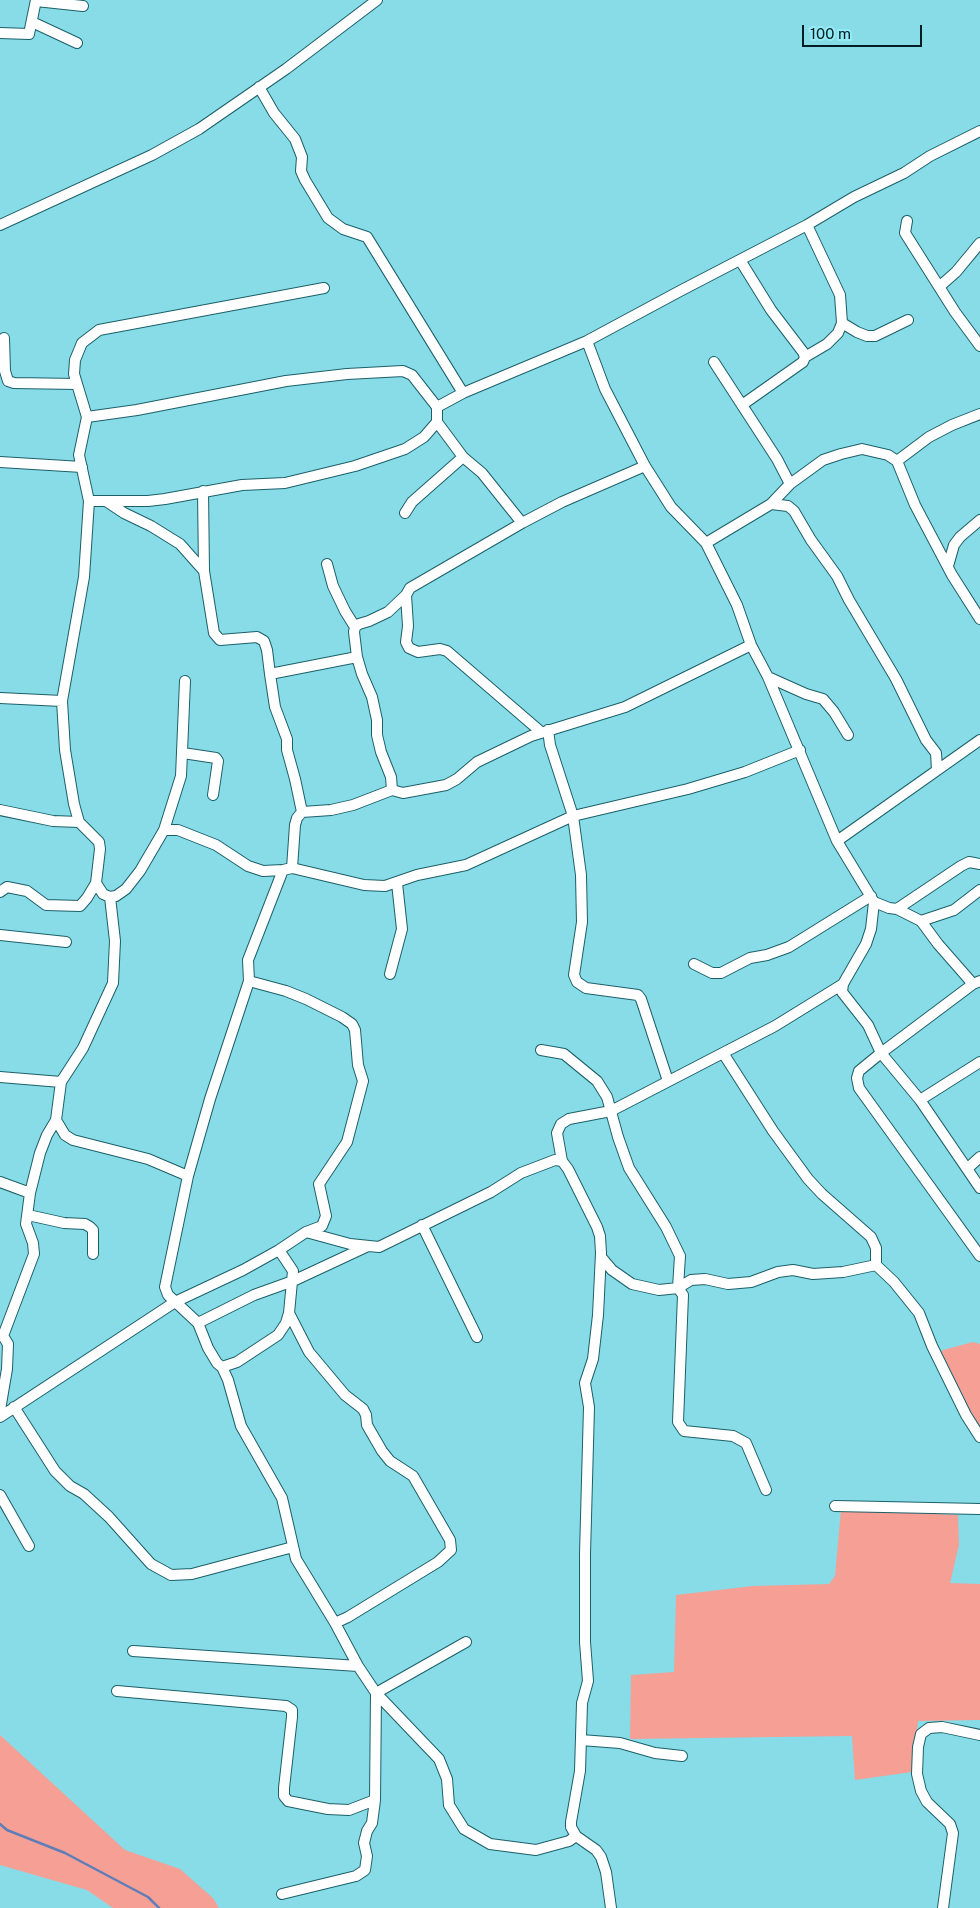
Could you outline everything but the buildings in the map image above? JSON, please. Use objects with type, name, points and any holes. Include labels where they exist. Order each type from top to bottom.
[{"type":"street","points":[[0,33],[29,34],[36,0],[83,6]]},
{"type":"street","points":[[0,225],[152,155],[199,129],[338,31],[377,0]]},
{"type":"street","points":[[32,22],[77,42]]},
{"type":"street","points":[[258,87],[274,112],[295,138],[302,157],[301,171],[328,218],[343,229],[367,237],[463,393]]},
{"type":"street","points":[[437,407],[463,393],[587,341],[807,226],[854,197],[904,173],[930,156],[980,131]]},
{"type":"street","points":[[907,221],[905,233],[939,287],[980,346]]},
{"type":"street","points":[[742,405],[826,344],[838,333],[842,323],[840,295],[807,226]]},
{"type":"street","points":[[939,287],[956,272],[980,243]]},
{"type":"street","points":[[740,260],[770,310],[803,352],[805,358]]},
{"type":"street","points":[[0,892],[8,887],[26,891],[46,905],[80,906],[96,882],[100,849],[99,842],[80,822],[74,804],[66,750],[62,701],[84,576],[89,501],[79,455],[87,416],[74,374],[75,360],[82,343],[99,330],[324,288]]},
{"type":"street","points":[[842,323],[867,336],[875,336],[908,320]]},
{"type":"street","points":[[4,338],[5,371],[8,381],[14,383],[77,384]]},
{"type":"street","points":[[587,341],[605,389],[645,466],[672,507],[706,543],[738,605],[751,645],[768,677],[837,841],[872,899],[921,921],[938,944],[977,983],[881,1053],[859,1071],[857,1078],[859,1088],[980,1256]]},
{"type":"street","points":[[714,362],[777,459],[790,484]]},
{"type":"street","points":[[87,416],[137,410],[286,381],[347,374],[403,371],[412,375],[437,407],[437,422],[463,457],[482,474],[522,523]]},
{"type":"street","points":[[897,461],[929,436],[980,414]]},
{"type":"street","points":[[89,501],[157,500],[242,485],[285,483],[355,466],[405,449],[424,437],[437,422]]},
{"type":"street","points":[[706,543],[771,504],[790,484],[823,460],[852,450],[862,449],[888,455],[897,461],[915,505],[971,607],[980,619]]},
{"type":"street","points":[[405,513],[412,502],[463,457]]},
{"type":"street","points":[[0,462],[82,467]]},
{"type":"street","points":[[392,790],[391,777],[381,752],[377,735],[377,720],[372,697],[357,657],[354,632],[356,627],[388,612],[406,595],[410,588],[522,523],[562,502],[645,466]]},
{"type":"street","points":[[203,491],[204,571],[214,633],[220,640],[257,637],[264,641],[276,707],[287,739],[287,750],[302,812]]},
{"type":"street","points":[[106,501],[180,544],[204,571]]},
{"type":"street","points":[[771,504],[788,506],[794,511],[811,540],[837,576],[849,600],[896,679],[926,740],[936,753],[937,770]]},
{"type":"street","points":[[948,566],[954,545],[960,537],[980,520]]},
{"type":"street","points":[[327,564],[334,586],[356,627]]},
{"type":"street","points":[[406,595],[408,626],[406,642],[410,648],[418,652],[440,649],[447,651],[545,731],[574,816],[581,875],[582,922],[574,975],[577,982],[586,988],[638,994],[668,1081]]},
{"type":"street","points":[[576,1836],[536,1850],[490,1844],[464,1829],[449,1805],[446,1779],[439,1759],[376,1693],[358,1666],[335,1623],[296,1559],[282,1498],[241,1426],[228,1380],[222,1367],[217,1363],[208,1348],[198,1323],[168,1295],[165,1287],[166,1278],[188,1176],[210,1099],[249,981],[248,960],[287,869],[295,825],[297,818],[302,812],[331,810],[353,805],[392,790],[403,793],[439,788],[457,779],[477,762],[545,731],[625,707],[751,645]]},
{"type":"street","points":[[270,674],[357,657]]},
{"type":"street","points":[[768,677],[806,694],[823,699],[834,712],[848,735]]},
{"type":"street","points":[[96,882],[102,894],[110,897],[116,896],[126,889],[140,871],[164,830],[181,776],[184,681]]},
{"type":"street","points":[[0,698],[62,701]]},
{"type":"street","points":[[837,841],[980,740]]},
{"type":"street","points":[[164,830],[178,830],[216,845],[248,866],[263,872],[287,869],[364,885],[385,886],[417,875],[466,865],[574,816],[688,789],[745,772],[800,750]]},
{"type":"street","points":[[183,753],[216,758],[218,761],[213,794]]},
{"type":"street","points":[[936,753],[954,758]]},
{"type":"street","points":[[0,810],[52,821],[80,822]]},
{"type":"street","points":[[897,909],[960,866],[969,862],[980,864]]},
{"type":"street","points":[[390,974],[402,929],[397,883]]},
{"type":"street","points":[[921,921],[954,910],[980,890]]},
{"type":"street","points":[[0,1410],[7,1369],[8,1344],[2,1336],[34,1254],[33,1243],[26,1224],[30,1193],[40,1153],[47,1135],[56,1120],[61,1082],[83,1048],[113,982],[115,941],[110,897]]},
{"type":"street","points":[[694,964],[712,973],[721,973],[750,958],[767,955],[789,947],[872,899]]},
{"type":"street","points":[[872,899],[871,929],[866,944],[843,984],[842,992],[868,1025],[881,1053],[920,1100],[980,1188]]},
{"type":"street","points":[[0,936],[66,942]]},
{"type":"street","points":[[0,1417],[175,1302],[243,1270],[306,1232],[322,1226],[326,1216],[319,1184],[347,1142],[363,1081],[358,1064],[355,1030],[352,1024],[342,1017],[306,999],[286,991],[249,981]]},
{"type":"street","points":[[610,1908],[606,1872],[602,1857],[596,1850],[576,1836],[571,1827],[580,1771],[582,1703],[588,1682],[585,1648],[585,1554],[589,1407],[586,1384],[593,1359],[598,1315],[601,1257],[600,1236],[578,1187],[562,1161],[556,1133],[561,1124],[569,1119],[610,1111],[775,1026],[843,984]]},
{"type":"street","points":[[541,1050],[564,1054],[597,1081],[607,1097],[629,1168],[666,1227],[680,1256],[678,1288],[683,1295],[678,1422],[684,1431],[733,1436],[746,1443],[766,1490]]},
{"type":"street","points":[[724,1053],[773,1131],[808,1179],[871,1237],[876,1248],[876,1265],[894,1282],[919,1313],[932,1346],[966,1415],[980,1437]]},
{"type":"street","points":[[920,1100],[980,1062]]},
{"type":"street","points":[[0,1077],[61,1082]]},
{"type":"street","points":[[56,1120],[65,1135],[73,1140],[148,1159],[188,1176]]},
{"type":"street","points":[[968,1168],[980,1157]]},
{"type":"street","points":[[306,1232],[350,1244],[379,1247],[491,1192],[521,1172],[555,1160],[562,1161]]},
{"type":"street","points":[[0,1182],[30,1193]]},
{"type":"street","points":[[28,1215],[64,1223],[85,1224],[93,1230],[93,1254]]},
{"type":"street","points":[[422,1225],[477,1337]]},
{"type":"street","points":[[198,1323],[254,1295],[293,1282],[368,1246]]},
{"type":"street","points":[[222,1367],[237,1362],[278,1334],[286,1323],[289,1313],[293,1271],[278,1250]]},
{"type":"street","points":[[601,1257],[612,1270],[632,1284],[659,1290],[678,1288],[691,1280],[705,1280],[728,1284],[751,1282],[778,1272],[793,1270],[812,1274],[843,1272],[876,1265]]},
{"type":"street","points":[[289,1313],[310,1352],[345,1395],[363,1408],[367,1425],[382,1451],[390,1460],[413,1476],[450,1540],[451,1550],[438,1562],[335,1623]]},
{"type":"street","points":[[14,1407],[55,1471],[70,1486],[84,1494],[109,1517],[151,1564],[171,1575],[192,1574],[293,1547]]},
{"type":"street","points":[[0,1495],[30,1546]]},
{"type":"street","points":[[835,1506],[980,1509]]},
{"type":"street","points":[[376,1693],[466,1642]]},
{"type":"street","points":[[133,1651],[358,1666]]},
{"type":"street","points":[[118,1691],[286,1706],[292,1710],[284,1788],[284,1796],[288,1802],[328,1809],[349,1810],[375,1800]]},
{"type":"street","points":[[282,1894],[356,1876],[365,1870],[367,1856],[364,1843],[367,1831],[372,1823],[375,1800],[376,1693]]},
{"type":"street","points":[[943,1908],[953,1833],[950,1824],[927,1802],[921,1792],[917,1774],[918,1747],[921,1734],[929,1728],[942,1727],[980,1735]]},
{"type":"street","points":[[581,1740],[620,1743],[655,1753],[682,1756]]},
{"type":"shaded area","points":[[973,1342],[980,1344],[980,1428],[970,1419],[937,1356],[943,1350]]},
{"type":"shaded area","points":[[841,1510],[958,1515],[959,1545],[950,1583],[980,1584],[980,1720],[918,1721],[912,1772],[855,1780],[852,1736],[630,1739],[631,1675],[674,1672],[676,1595],[753,1586],[829,1584],[835,1576]]},
{"type":"shaded area","points":[[0,1735],[125,1850],[180,1869],[213,1898],[219,1908],[113,1908],[87,1890],[0,1865]]},
{"type":"waterway","points":[[0,1824],[7,1830],[65,1853],[148,1897],[159,1908]]}]
